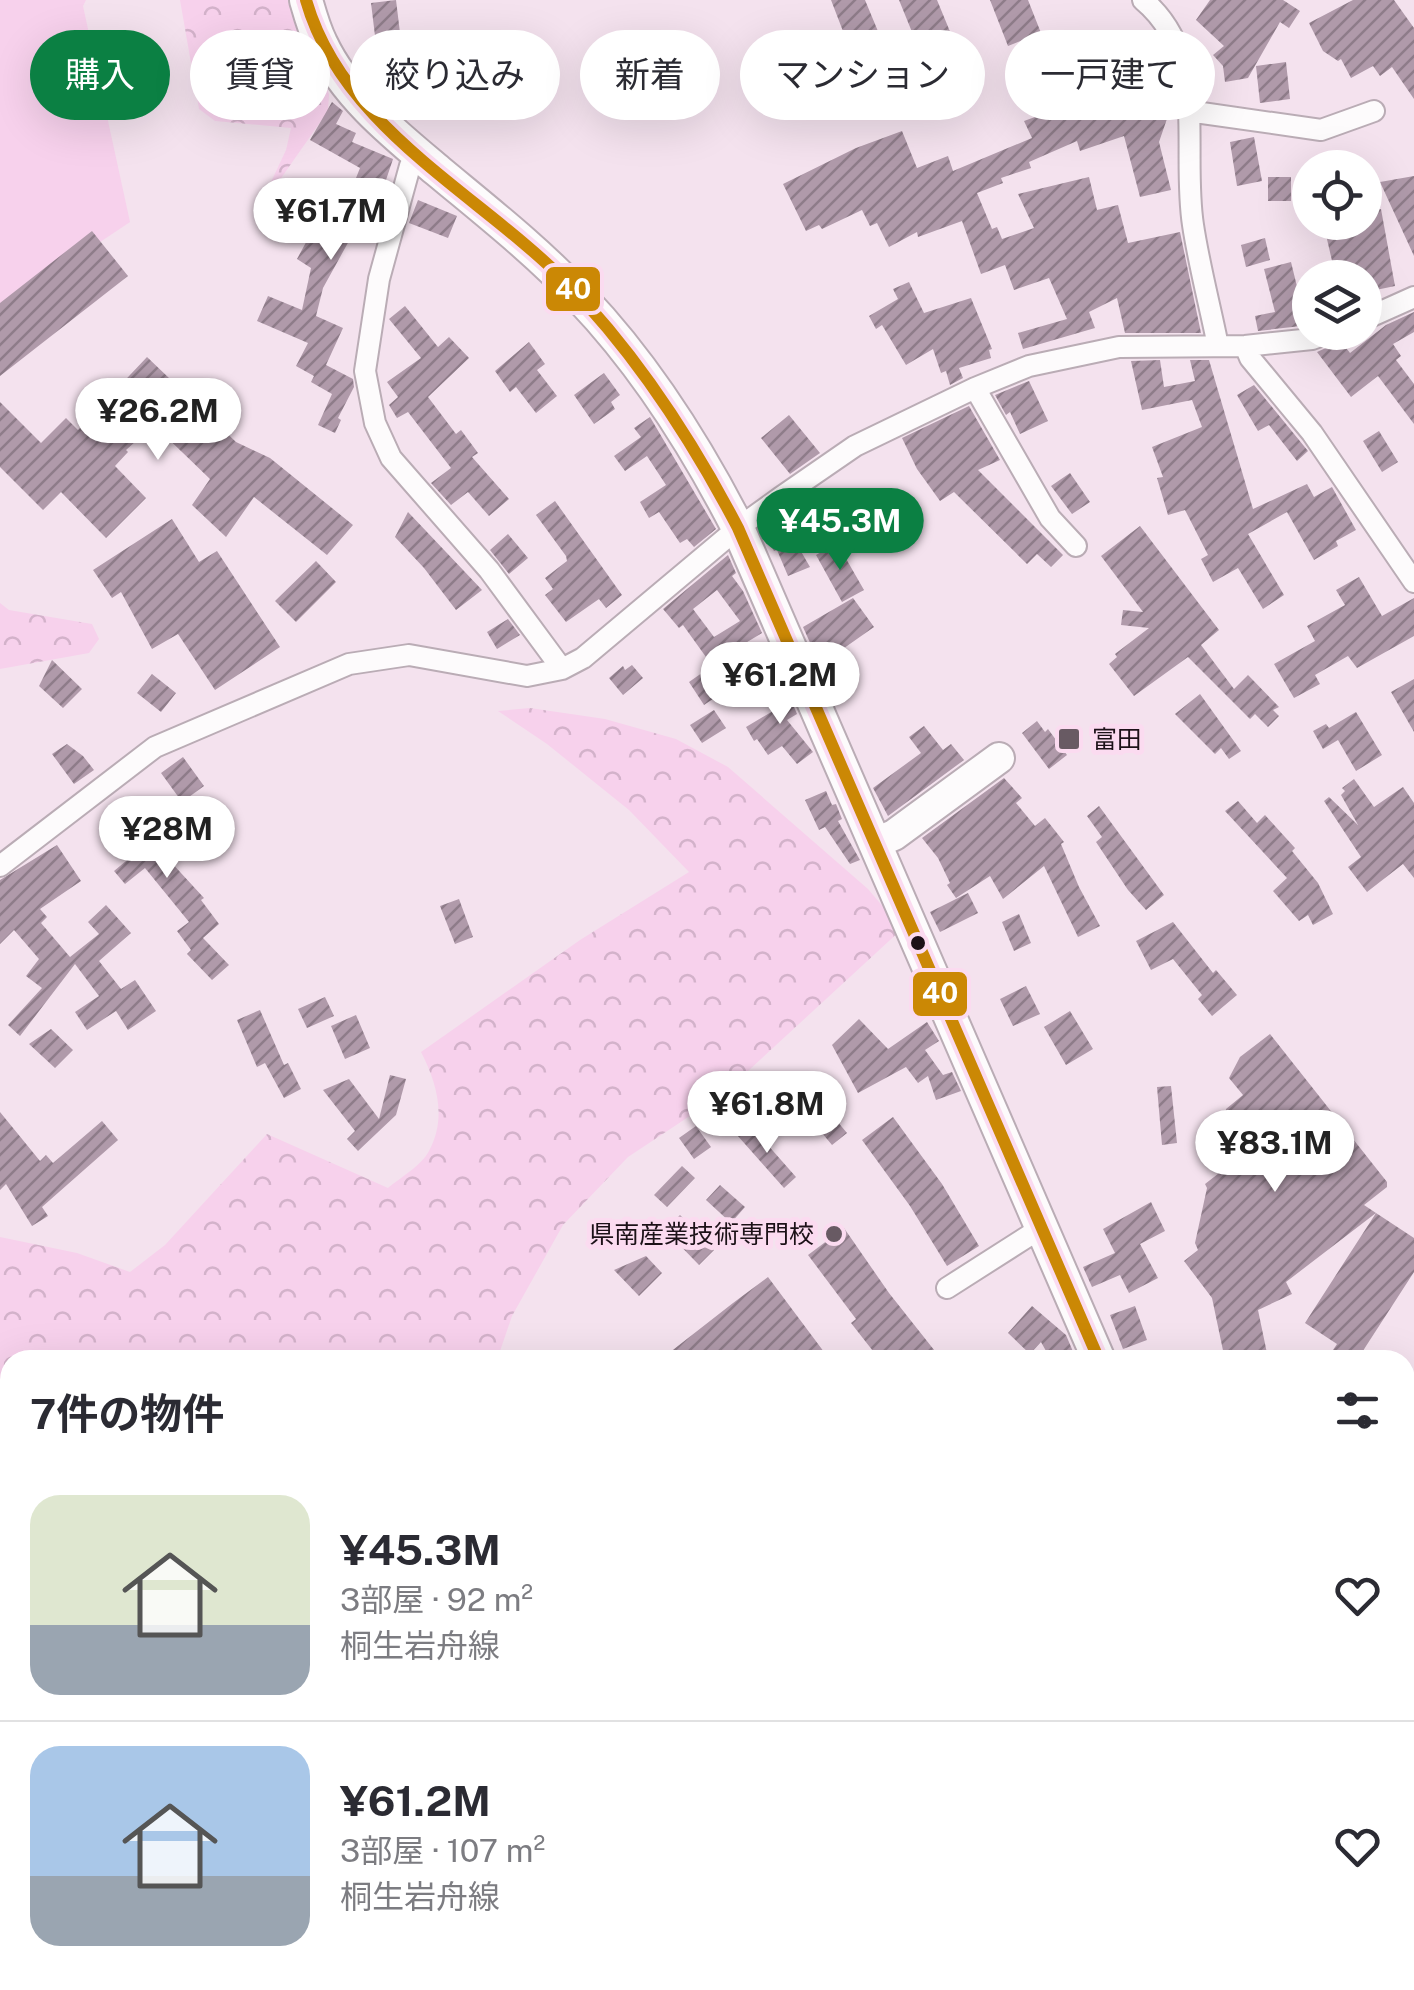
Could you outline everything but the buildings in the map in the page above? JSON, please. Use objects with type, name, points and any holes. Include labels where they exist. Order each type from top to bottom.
[{"type":"main road","points":[[306,0],[320,42],[340,75],[370,110],[552,270],[608,328],[683,430],[738,528],[1095,1350]]},
{"type":"main road","points":[[875,843],[894,835],[999,758]]},
{"type":"street","points":[[1155,4],[1171,30]]},
{"type":"street","points":[[1215,115],[1320,130],[1374,110]]},
{"type":"street","points":[[1188,120],[1192,222],[1218,346]]},
{"type":"street","points":[[417,153],[379,279],[365,370],[374,423],[391,458],[489,570],[562,670]]},
{"type":"street","points":[[1382,311],[1414,297]]},
{"type":"street","points":[[0,866],[155,747],[350,664],[409,655],[527,676],[562,670],[584,658],[738,528],[855,446],[1029,366],[1120,348],[1245,346],[1292,340]]},
{"type":"street","points":[[1245,346],[1250,358],[1312,434],[1414,582]]},
{"type":"street","points":[[975,388],[1050,518],[1076,546]]},
{"type":"street","points":[[948,1288],[1030,1235],[1043,1232]]},
{"type":"green space","points":[[0,0],[86,0],[83,6],[88,30],[30,30],[30,120],[108,120],[130,222],[0,309]]},
{"type":"green space","points":[[180,0],[290,0],[299,30],[190,30],[190,57]]},
{"type":"green space","points":[[322,120],[256,214],[286,150],[291,128],[215,121]]},
{"type":"green space","points":[[0,603],[9,610],[92,624],[99,639],[89,653],[0,669]]},
{"type":"green space","points":[[530,708],[605,719],[676,739],[728,767],[868,889],[902,929],[723,1094],[628,1157],[563,1225],[512,1316],[500,1350],[0,1350],[0,1237],[77,1253],[130,1272],[165,1245],[267,1134],[388,1188],[421,1161],[438,1126],[438,1101],[421,1052],[580,940],[689,872],[629,810],[547,744],[498,711]]},
{"type":"transit line","name":"40","points":[[306,0],[324,45],[349,85],[416,155],[564,280],[638,367],[701,462],[738,528],[1095,1350]]},
{"type":"place","name":"富田","points":[[1069,739]]},
{"type":"place","name":"県南産業技術専門校","points":[[834,1234]]}]
